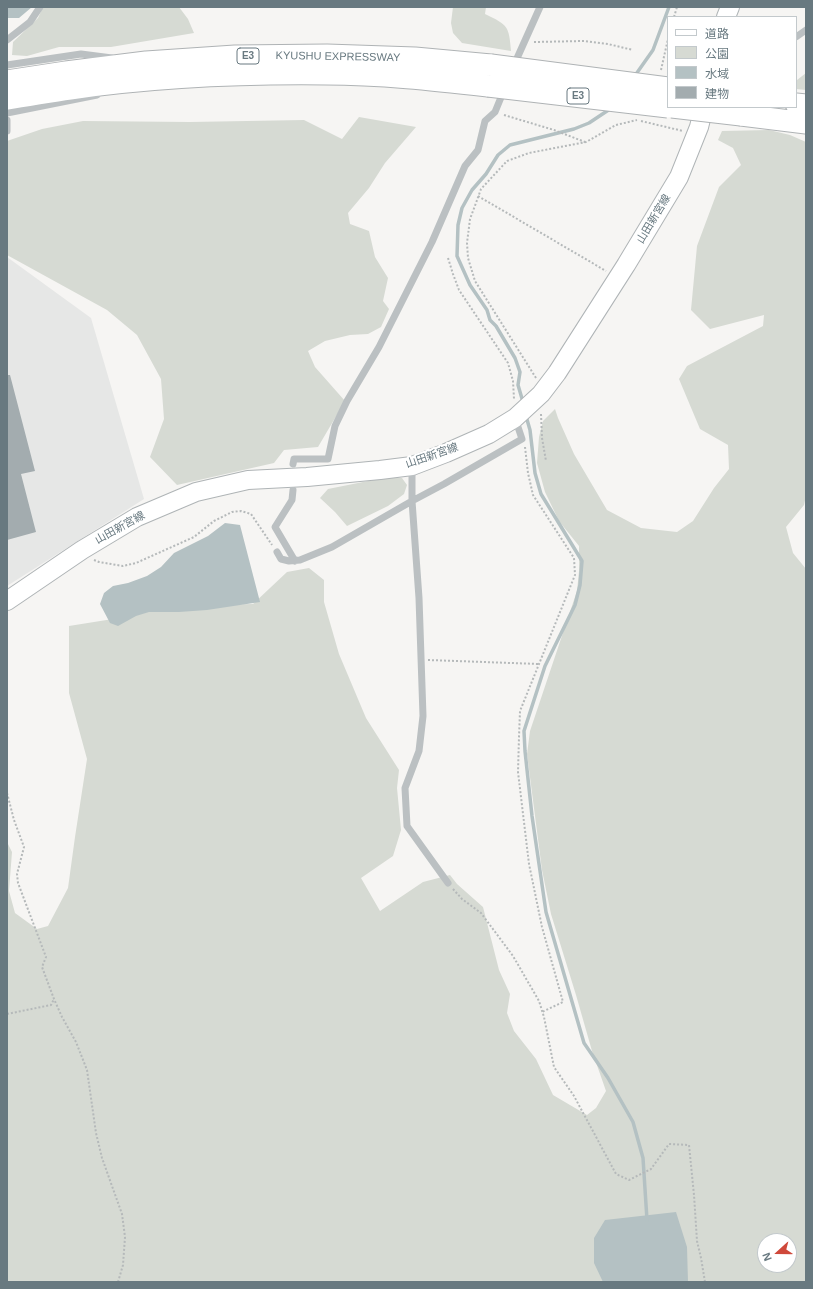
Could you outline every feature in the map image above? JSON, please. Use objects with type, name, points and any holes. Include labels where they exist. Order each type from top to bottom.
[{"type":"highway","name":"KYUSHU EXPRESSWAY","points":[[7,99],[70,89],[148,71],[235,56],[327,55],[415,58],[664,79]]},
{"type":"highway","name":"KYUSHU EXPRESSWAY","points":[[7,81],[66,72],[148,71],[231,75],[327,74],[502,82],[667,106]]},
{"type":"highway","points":[[681,108],[806,123]]},
{"type":"main road","name":"山田新宮線","points":[[7,601],[82,550],[137,518],[196,492],[248,480],[314,476],[412,466],[489,434],[515,418],[541,394],[557,373],[680,177],[696,135],[704,108]]},
{"type":"street","points":[[7,40],[30,22],[40,7]]},
{"type":"street","points":[[293,464],[294,459],[328,459],[335,426],[347,401],[379,347],[432,242],[465,166],[478,150],[485,120],[495,112],[502,82],[524,42],[540,7]]},
{"type":"street","points":[[797,36],[806,30]]},
{"type":"street","points":[[7,65],[81,54],[148,71]]},
{"type":"street","points":[[111,91],[148,71]]},
{"type":"street","points":[[7,113],[104,93]]},
{"type":"street","points":[[7,120],[7,131]]},
{"type":"street","points":[[278,552],[281,559],[295,561],[332,547],[444,484],[522,439],[515,418]]},
{"type":"street","points":[[412,466],[412,501],[419,598],[423,716],[419,751],[404,788],[407,826],[448,884]]},
{"type":"street","points":[[293,490],[292,500],[275,527],[295,561]]},
{"type":"path","points":[[524,42],[584,41],[608,44],[633,50]]},
{"type":"path","points":[[664,79],[667,49]]},
{"type":"path","points":[[495,112],[554,130],[586,142]]},
{"type":"path","points":[[546,461],[542,438],[541,394],[537,379],[475,281],[468,258],[467,243],[470,219],[481,189],[507,161],[529,153],[586,142],[616,125],[637,120],[696,135]]},
{"type":"path","points":[[478,196],[618,278]]},
{"type":"path","points":[[448,258],[459,290],[508,363],[513,381],[515,418]]},
{"type":"path","points":[[522,439],[525,447],[528,473],[533,495],[574,558],[575,575],[520,711],[518,772],[529,864],[542,927],[562,1002],[542,1012]]},
{"type":"path","points":[[82,550],[89,557],[99,562],[123,566],[136,563],[194,536],[214,521],[232,512],[242,511],[251,514],[278,552]]},
{"type":"path","points":[[421,660],[539,664]]},
{"type":"path","points":[[7,793],[14,820],[24,846],[18,874],[18,883],[46,957],[42,967],[54,999],[76,1042],[87,1070],[96,1133],[102,1158],[122,1214],[125,1237],[123,1265],[118,1282]]},
{"type":"path","points":[[448,884],[462,899],[481,913],[513,956],[539,1001],[554,1067],[574,1096],[616,1174],[629,1180],[652,1169],[669,1144],[689,1145],[697,1241],[705,1282]]},
{"type":"path","points":[[7,1014],[51,1005],[54,999]]},
{"type":"shaded area","points":[[7,257],[91,318],[144,499],[7,586]]},
{"type":"green space","points":[[43,7],[179,7],[188,19],[194,33],[111,47],[59,47],[27,56],[12,55],[13,42],[38,18]]},
{"type":"green space","points":[[453,7],[486,7],[485,14],[506,27],[511,51],[462,43],[453,33],[451,23]]},
{"type":"green space","points":[[806,73],[806,90],[797,89],[797,80]]},
{"type":"green space","points":[[359,117],[416,127],[385,163],[369,188],[348,213],[350,224],[369,231],[375,257],[388,278],[383,301],[389,309],[381,327],[368,334],[350,335],[325,341],[308,351],[315,367],[345,401],[318,447],[284,450],[274,463],[177,485],[150,457],[164,419],[161,379],[137,335],[107,310],[7,255],[7,141],[42,129],[83,121],[190,122],[304,120],[342,139]]},
{"type":"green space","points":[[769,130],[790,135],[806,142],[806,496],[804,505],[786,527],[793,553],[806,569],[806,1282],[7,1282],[7,842],[12,852],[9,891],[15,913],[37,929],[48,926],[68,888],[87,759],[69,693],[69,626],[119,618],[173,597],[207,605],[253,604],[287,572],[309,568],[324,580],[324,602],[339,654],[366,718],[399,770],[397,788],[401,830],[393,856],[361,878],[380,911],[423,882],[450,875],[457,884],[483,907],[499,970],[510,994],[507,1013],[514,1031],[536,1059],[553,1095],[587,1115],[596,1108],[606,1091],[592,1051],[551,914],[542,870],[527,754],[530,731],[577,591],[579,571],[579,546],[559,521],[545,492],[537,463],[539,437],[543,421],[555,409],[574,454],[607,510],[641,528],[677,532],[693,521],[714,488],[729,469],[728,445],[700,429],[679,379],[687,366],[763,326],[764,315],[710,329],[691,310],[697,246],[719,187],[741,165],[733,148],[718,140],[722,131]]},
{"type":"green space","points":[[388,477],[402,478],[407,485],[404,494],[388,506],[347,526],[320,498],[328,489]]},
{"type":"water","points":[[7,7],[32,7],[19,18],[7,18]]},
{"type":"water","points":[[225,523],[240,525],[260,602],[207,610],[149,612],[136,616],[118,626],[110,623],[100,604],[104,593],[113,586],[128,583],[147,576],[161,567],[174,553],[208,536]]},
{"type":"water","points":[[676,1212],[687,1247],[688,1282],[603,1282],[594,1263],[594,1238],[605,1220]]},
{"type":"building","points":[[7,375],[10,375],[35,471],[21,474],[36,532],[7,540]]},
{"type":"waterway","points":[[634,77],[653,50],[669,7]]},
{"type":"waterway","points":[[523,402],[518,385],[520,372],[515,358],[496,326],[490,320],[487,310],[470,285],[457,256],[458,225],[462,208],[472,190],[486,174],[498,155],[510,145],[574,129],[589,123],[610,109]]},
{"type":"waterway","points":[[526,416],[530,430],[535,473],[541,494],[582,561],[580,585],[575,605],[545,666],[524,731],[532,816],[546,912],[584,1043],[608,1078],[633,1122],[643,1158],[647,1220]]}]
